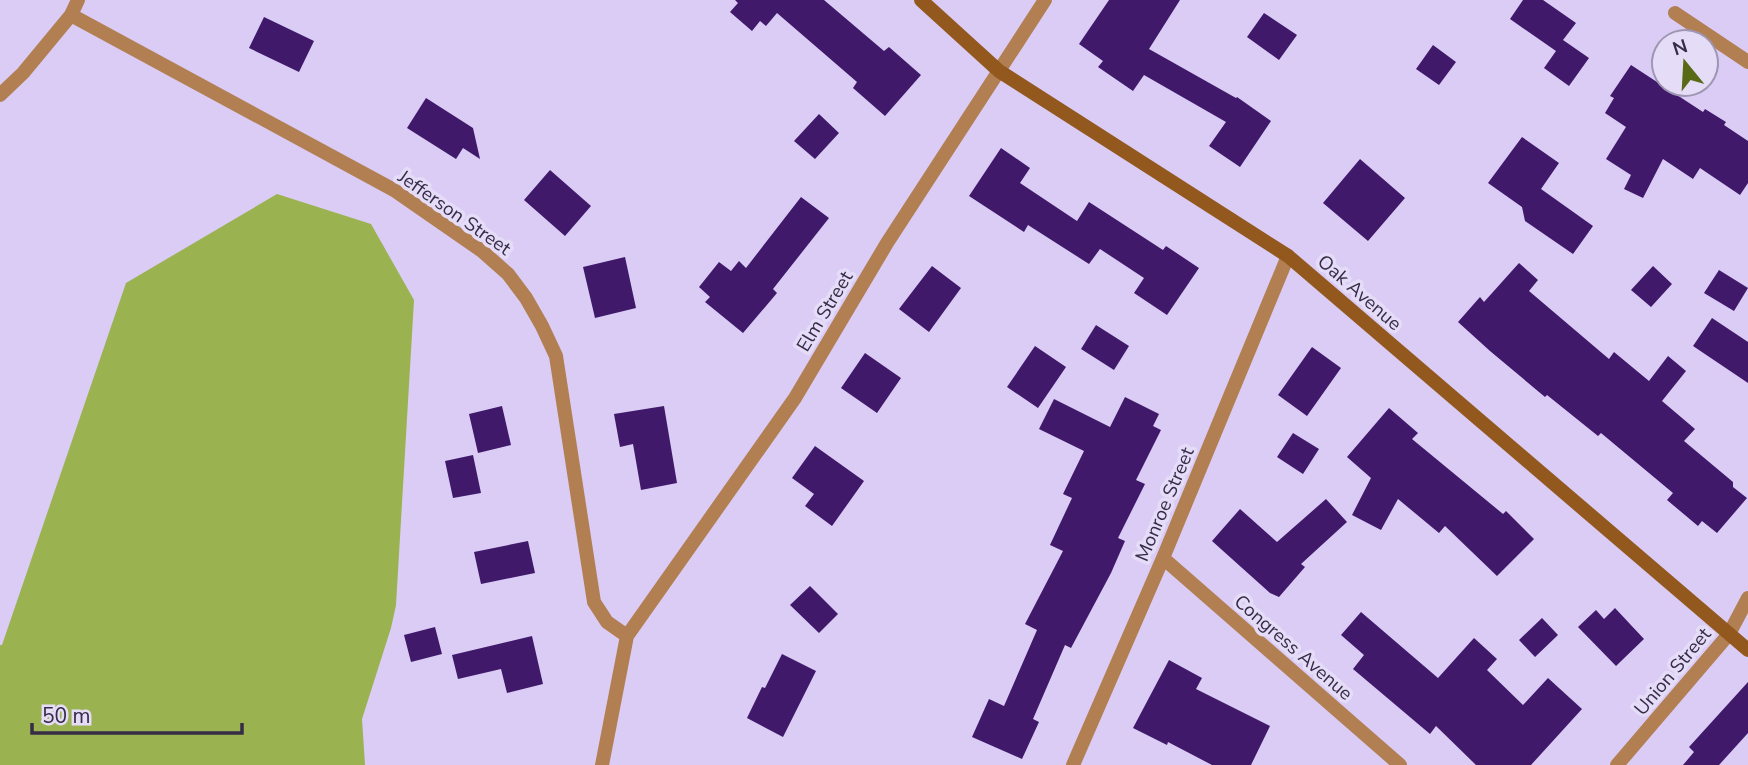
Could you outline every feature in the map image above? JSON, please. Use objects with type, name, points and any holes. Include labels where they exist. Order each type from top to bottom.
[{"type":"street","points":[[0,95],[23,73],[71,15],[78,0]]},
{"type":"street","name":"Oak Avenue","points":[[921,0],[999,71],[1288,256],[1748,650]]},
{"type":"street","name":"Elm Street","points":[[627,636],[795,398],[887,243],[1045,0]]},
{"type":"street","points":[[1675,13],[1748,62]]},
{"type":"street","name":"Jefferson Street","points":[[71,15],[394,190],[482,251],[508,274],[526,298],[556,356],[594,602],[607,622],[627,636]]},
{"type":"street","name":"Monroe Street","points":[[1073,765],[1163,558],[1288,256]]},
{"type":"street","name":"Congress Avenue","points":[[1163,558],[1400,765]]},
{"type":"street","name":"Union Street","points":[[1617,765],[1729,634],[1748,598]]},
{"type":"street","points":[[602,765],[627,636]]},
{"type":"green space","points":[[277,194],[371,224],[414,300],[396,605],[362,719],[365,765],[0,765],[0,645],[126,283]]},
{"type":"building","points":[[735,0],[824,0],[884,51],[889,47],[921,75],[885,116],[853,88],[857,82],[777,13],[766,26],[760,21],[752,31],[730,12],[738,3]]},
{"type":"building","points":[[1109,0],[1180,0],[1149,49],[1237,97],[1271,121],[1240,167],[1209,146],[1226,122],[1144,75],[1133,91],[1098,67],[1103,61],[1079,44]]},
{"type":"building","points":[[1523,0],[1543,0],[1576,23],[1563,40],[1589,58],[1569,86],[1544,68],[1556,51],[1510,19]]},
{"type":"building","points":[[1264,13],[1297,35],[1279,60],[1247,37]]},
{"type":"building","points":[[264,17],[314,41],[299,72],[249,48]]},
{"type":"building","points":[[1433,45],[1456,62],[1439,85],[1416,69]]},
{"type":"building","points":[[1631,65],[1650,77],[1650,98],[1682,98],[1703,112],[1705,109],[1726,122],[1724,125],[1748,141],[1748,183],[1740,195],[1700,168],[1693,179],[1663,159],[1643,198],[1624,189],[1631,175],[1606,159],[1626,127],[1605,113],[1614,98],[1610,96]]},
{"type":"building","points":[[426,98],[473,128],[480,159],[463,148],[456,159],[407,128]]},
{"type":"building","points":[[819,114],[839,133],[815,159],[794,141]]},
{"type":"building","points":[[1522,137],[1559,163],[1541,189],[1593,226],[1573,254],[1525,221],[1522,207],[1488,183]]},
{"type":"building","points":[[1001,148],[1030,168],[1020,183],[1077,221],[1089,202],[1163,250],[1166,246],[1199,268],[1167,315],[1134,293],[1144,278],[1100,249],[1089,264],[1028,225],[1024,232],[969,196]]},
{"type":"building","points":[[1360,159],[1405,198],[1368,241],[1323,203]]},
{"type":"building","points":[[550,170],[591,206],[565,236],[524,200]]},
{"type":"building","points":[[801,197],[829,218],[773,289],[777,293],[743,333],[705,302],[710,297],[699,287],[719,262],[731,271],[739,261],[746,268]]},
{"type":"building","points":[[625,257],[636,308],[595,318],[583,267]]},
{"type":"building","points":[[1519,263],[1538,280],[1529,291],[1609,359],[1614,352],[1649,381],[1668,356],[1686,371],[1662,401],[1695,429],[1684,441],[1733,482],[1733,487],[1747,498],[1717,533],[1702,521],[1698,526],[1667,500],[1673,493],[1601,433],[1598,436],[1547,395],[1545,397],[1458,322],[1480,297],[1484,302]]},
{"type":"building","points":[[932,266],[961,288],[929,332],[899,309]]},
{"type":"building","points":[[1653,266],[1672,284],[1651,307],[1631,290]]},
{"type":"building","points":[[1719,270],[1748,288],[1734,311],[1704,293]]},
{"type":"building","points":[[1712,318],[1748,342],[1748,383],[1693,346]]},
{"type":"building","points":[[1096,325],[1129,346],[1114,370],[1081,349]]},
{"type":"building","points":[[1035,346],[1066,367],[1038,408],[1007,387]]},
{"type":"building","points":[[1312,347],[1341,368],[1307,416],[1278,395]]},
{"type":"building","points":[[865,353],[901,378],[877,413],[841,388]]},
{"type":"building","points":[[1125,397],[1159,414],[1153,426],[1161,430],[1136,480],[1145,484],[1118,538],[1125,541],[1071,648],[1065,645],[1033,719],[1039,722],[1022,759],[972,737],[989,699],[1004,706],[1037,630],[1025,624],[1063,551],[1050,545],[1072,498],[1063,494],[1084,451],[1039,429],[1054,399],[1110,427]]},
{"type":"building","points":[[502,406],[511,445],[478,453],[469,414]]},
{"type":"building","points":[[664,406],[677,483],[641,490],[633,444],[620,447],[614,414]]},
{"type":"building","points":[[1389,408],[1418,433],[1412,439],[1503,514],[1506,511],[1534,539],[1497,576],[1445,526],[1439,533],[1398,499],[1381,530],[1352,515],[1371,478],[1347,457]]},
{"type":"building","points":[[1293,433],[1319,449],[1303,474],[1277,457]]},
{"type":"building","points":[[815,446],[864,481],[832,526],[805,506],[814,494],[792,478]]},
{"type":"building","points":[[473,455],[481,493],[453,498],[445,461]]},
{"type":"building","points":[[1326,499],[1347,522],[1301,564],[1305,567],[1279,597],[1270,593],[1212,541],[1240,509],[1277,542]]},
{"type":"building","points":[[528,541],[535,573],[481,584],[474,552]]},
{"type":"building","points":[[810,586],[838,614],[819,633],[790,605]]},
{"type":"building","points":[[1615,608],[1644,639],[1616,666],[1578,627],[1596,610],[1604,619]]},
{"type":"building","points":[[1361,612],[1438,678],[1474,638],[1497,659],[1487,670],[1523,705],[1548,678],[1582,709],[1531,765],[1476,765],[1436,726],[1430,734],[1353,669],[1364,655],[1341,635]]},
{"type":"building","points":[[1542,618],[1558,635],[1535,657],[1519,640]]},
{"type":"building","points":[[435,627],[442,654],[411,662],[404,635]]},
{"type":"building","points":[[532,636],[543,684],[507,693],[501,669],[458,679],[452,655]]},
{"type":"building","points":[[782,654],[816,671],[783,737],[747,718]]},
{"type":"building","points":[[1169,660],[1202,678],[1196,689],[1270,726],[1251,765],[1212,765],[1168,742],[1167,745],[1133,728]]},
{"type":"building","points":[[1748,682],[1748,733],[1719,765],[1683,765],[1694,752],[1689,747]]}]
